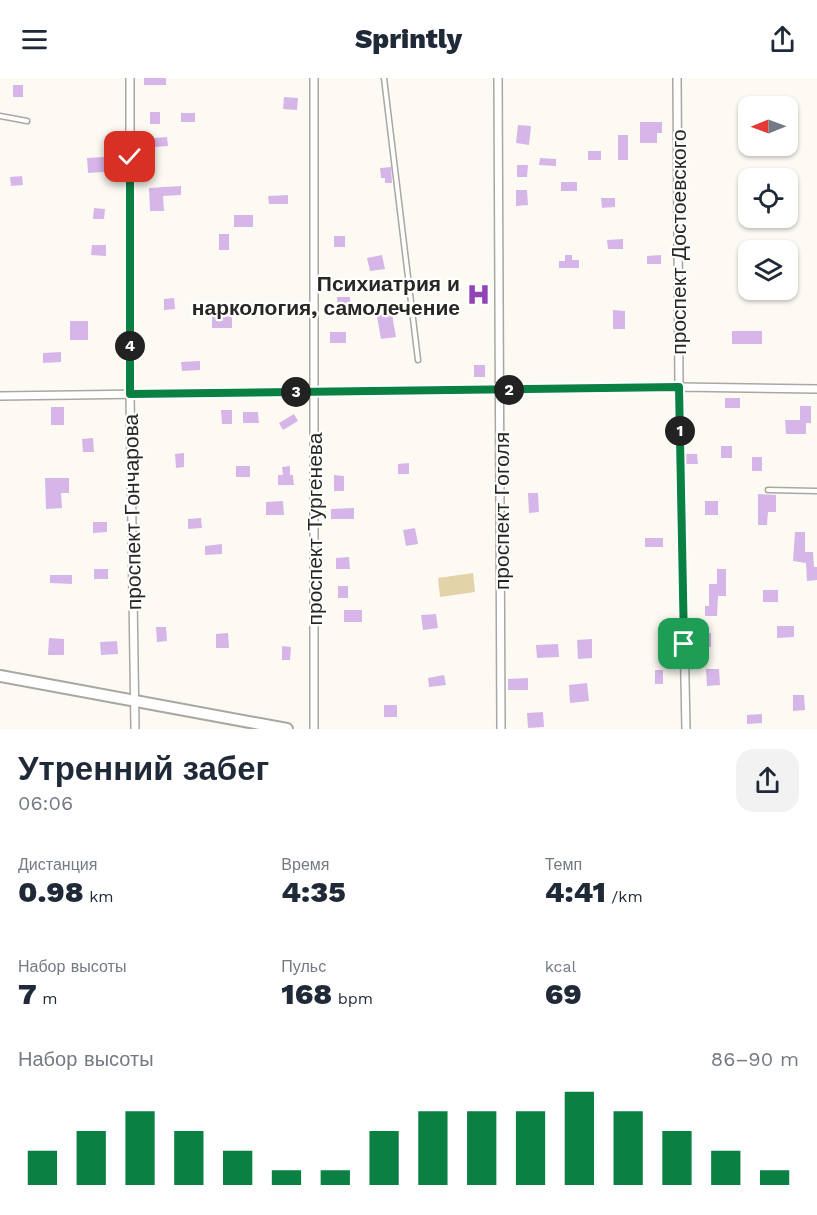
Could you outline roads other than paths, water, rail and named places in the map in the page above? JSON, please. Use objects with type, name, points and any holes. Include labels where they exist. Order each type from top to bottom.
[{"type":"main road","points":[[0,676],[287,729]]},
{"type":"street","name":"проспект Гончарова","points":[[130,78],[130,394],[135,729]]},
{"type":"street","name":"проспект Тургенева","points":[[314,78],[314,729]]},
{"type":"street","name":"проспект Гоголя","points":[[498,78],[501,729]]},
{"type":"street","name":"проспект Достоевского","points":[[677,78],[679,387],[686,729]]},
{"type":"street","points":[[0,396],[679,387],[817,389]]},
{"type":"lane","points":[[384,78],[418,360]]},
{"type":"lane","points":[[0,116],[27,121]]},
{"type":"lane","points":[[768,490],[817,490]]},
{"type":"place","name":"Психиатрия и наркология, самолечение","points":[[478,295]]}]
